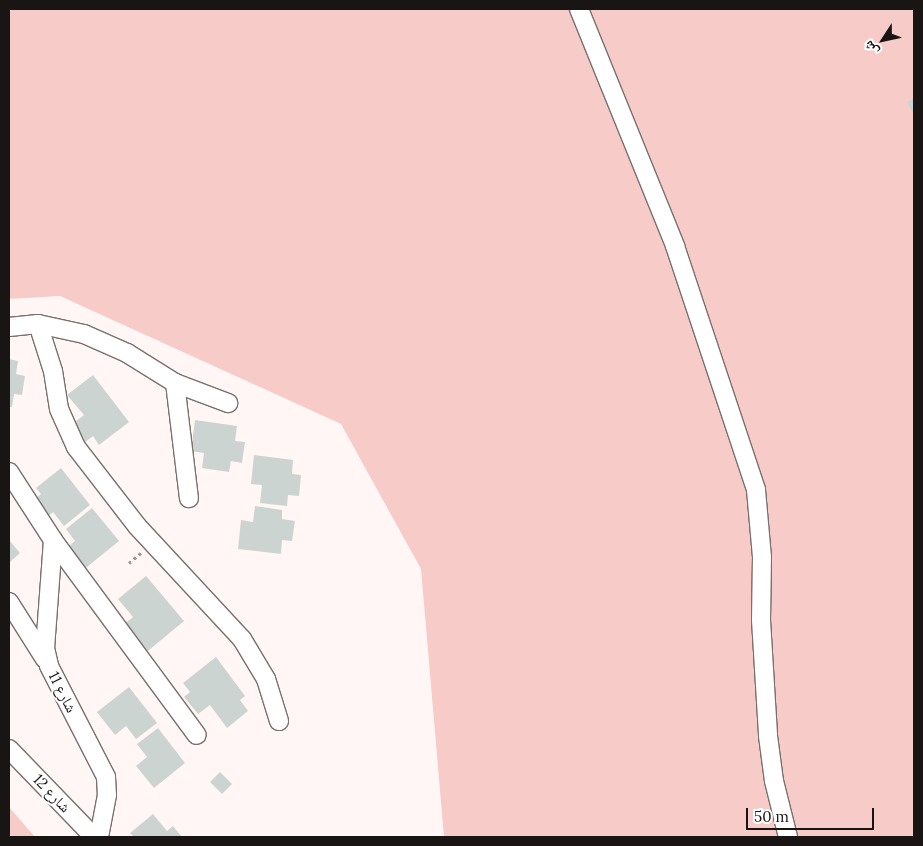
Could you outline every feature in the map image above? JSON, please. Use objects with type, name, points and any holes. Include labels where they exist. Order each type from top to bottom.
[{"type":"street","points":[[579,9],[675,246],[756,490],[762,557],[761,620],[768,736],[774,781],[788,837]]},
{"type":"street","points":[[9,327],[38,324],[55,326],[104,342],[175,383],[228,403]]},
{"type":"street","points":[[38,324],[53,371],[59,409],[76,447],[137,526],[242,639],[266,679],[279,721]]},
{"type":"street","points":[[175,383],[189,498]]},
{"type":"street","points":[[9,472],[53,540],[197,735]]},
{"type":"street","name":"شارع 11","points":[[53,540],[45,630],[49,666],[106,777],[107,795],[99,837]]},
{"type":"street","points":[[9,602],[49,666]]},
{"type":"street","name":"شارع 12","points":[[9,749],[94,837]]},
{"type":"shaded area","points":[[9,9],[914,9],[914,837],[444,837],[421,569],[341,424],[60,296],[9,299]]},
{"type":"shaded area","points":[[9,807],[35,837],[9,837]]},
{"type":"building","points":[[914,98],[914,115],[907,102]]},
{"type":"building","points":[[9,359],[18,361],[16,374],[25,376],[22,395],[14,394],[12,407],[9,407]]},
{"type":"building","points":[[93,375],[129,422],[99,445],[93,436],[80,446],[67,428],[84,415],[67,395]]},
{"type":"building","points":[[195,420],[237,426],[235,441],[245,442],[242,463],[231,461],[229,472],[202,468],[204,453],[191,451]]},
{"type":"building","points":[[254,455],[293,460],[292,474],[301,475],[299,496],[288,495],[287,506],[260,503],[262,485],[251,484]]},
{"type":"building","points":[[61,468],[90,505],[64,526],[53,512],[44,520],[31,502],[41,494],[36,488]]},
{"type":"building","points":[[255,506],[282,510],[282,519],[295,521],[292,541],[282,540],[281,554],[238,549],[241,520],[253,522]]},
{"type":"building","points":[[92,508],[119,541],[82,571],[65,550],[75,541],[66,529]]},
{"type":"building","points":[[9,540],[20,553],[9,563]]},
{"type":"building","points":[[146,576],[184,621],[143,655],[120,627],[133,617],[118,599]]},
{"type":"building","points":[[216,657],[245,696],[240,700],[248,711],[227,728],[210,705],[198,714],[184,697],[190,692],[183,683]]},
{"type":"building","points":[[129,687],[157,723],[136,739],[126,726],[115,735],[97,712]]},
{"type":"building","points":[[158,728],[185,763],[154,788],[136,766],[147,757],[137,744]]},
{"type":"building","points":[[220,772],[232,784],[222,794],[210,782]]},
{"type":"building","points":[[153,814],[167,831],[173,826],[182,837],[134,837],[130,833]]}]
